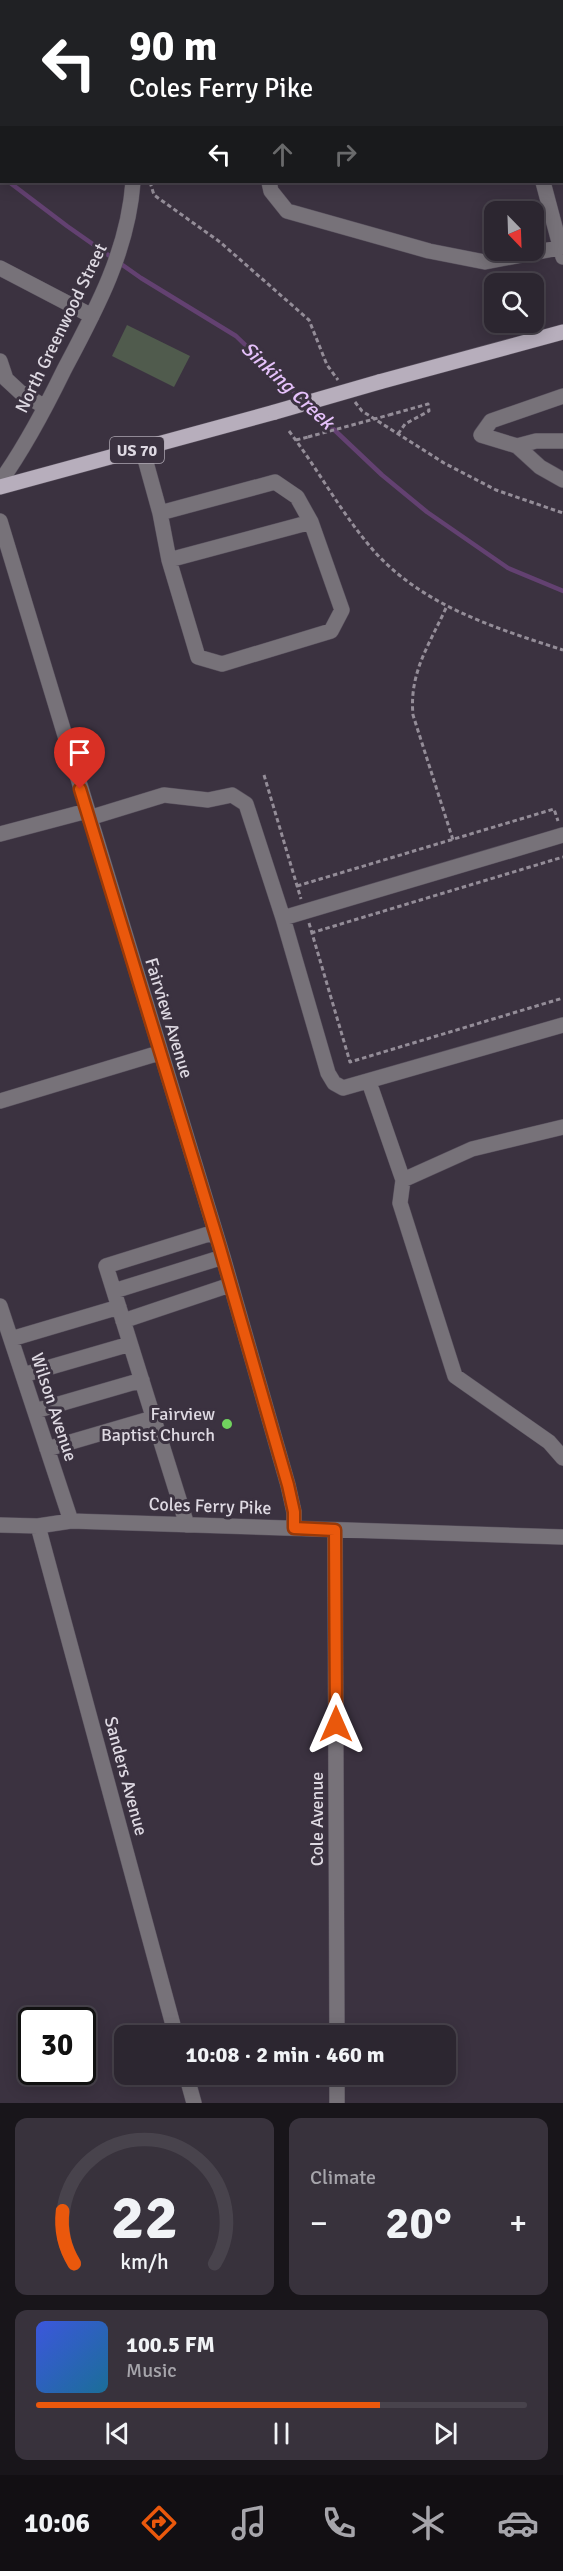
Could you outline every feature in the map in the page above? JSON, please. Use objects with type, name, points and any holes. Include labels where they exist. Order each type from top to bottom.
[{"type":"main road","name":"US 70","points":[[0,487],[563,332]]},
{"type":"street","points":[[269,183],[271,191],[287,211],[429,251],[485,261],[562,251],[543,183]]},
{"type":"street","name":"North Greenwood Street","points":[[0,482],[21,453],[109,279],[126,230],[132,188]]},
{"type":"street","points":[[0,267],[92,316]]},
{"type":"street","points":[[0,361],[6,379],[20,392],[45,407]]},
{"type":"street","points":[[563,396],[492,421],[481,435],[517,446],[540,467],[563,480]]},
{"type":"street","points":[[517,446],[536,441],[563,441]]},
{"type":"street","points":[[142,448],[160,513],[169,560],[198,657],[222,664],[331,632],[342,610],[311,522],[297,497],[276,482],[160,513]]},
{"type":"street","name":"Fairview Avenue","points":[[0,521],[159,1053],[223,1257],[288,1485],[294,1512],[294,1528]]},
{"type":"street","points":[[169,560],[311,522]]},
{"type":"street","points":[[0,834],[164,795],[208,800],[232,795],[246,804],[283,918],[328,1073],[334,1083],[343,1088],[563,1025]]},
{"type":"street","points":[[283,918],[561,829]]},
{"type":"street","points":[[0,1101],[159,1053]]},
{"type":"street","points":[[369,1082],[404,1180],[400,1203],[455,1376],[549,1442],[563,1458]]},
{"type":"street","points":[[404,1180],[472,1149],[563,1127]]},
{"type":"street","points":[[187,1525],[106,1266],[215,1232]]},
{"type":"street","points":[[114,1291],[223,1257]]},
{"type":"street","points":[[11,1339],[121,1314],[231,1285]]},
{"type":"street","name":"Wilson Avenue","points":[[0,1305],[71,1521]]},
{"type":"street","points":[[23,1375],[130,1344]]},
{"type":"street","points":[[35,1411],[142,1380]]},
{"type":"street","points":[[47,1449],[153,1418]]},
{"type":"street","name":"Coles Ferry Pike","points":[[0,1526],[38,1526],[71,1521],[563,1537]]},
{"type":"street","name":"Sanders Avenue","points":[[38,1526],[173,2025]]},
{"type":"street","name":"Cole Avenue","points":[[335,1530],[337,2025]]},
{"type":"street","points":[[189,2085],[193,2102]]},
{"type":"street","points":[[337,2085],[337,2103]]},
{"type":"path","points":[[150,183],[154,195],[220,242],[309,321],[327,365],[341,383]]},
{"type":"path","points":[[355,402],[362,411],[444,463],[496,490],[563,513]]},
{"type":"path","points":[[296,440],[428,404],[429,411],[405,424],[398,434]]},
{"type":"path","points":[[289,431],[367,544],[396,571],[446,608],[527,639],[563,650]]},
{"type":"path","points":[[446,608],[415,676],[412,695],[414,715],[453,840]]},
{"type":"path","points":[[264,775],[302,901]]},
{"type":"path","points":[[297,886],[554,809],[561,829]]},
{"type":"path","points":[[563,857],[311,933],[350,1062],[563,998]]},
{"type":"building","points":[[127,325],[190,356],[174,387],[112,356]]},
{"type":"waterway","name":"Sinking Creek","points":[[10,183],[141,278],[236,336],[302,400]]},
{"type":"waterway","name":"Sinking Creek","points":[[308,405],[382,475],[427,512],[508,568],[563,591]]},
{"type":"place","name":"Fairview Baptist Church","points":[[227,1424]]},
{"type":"route","points":[[80,789],[223,1257],[288,1485],[294,1512],[294,1528],[335,1530],[336,1724]]}]
